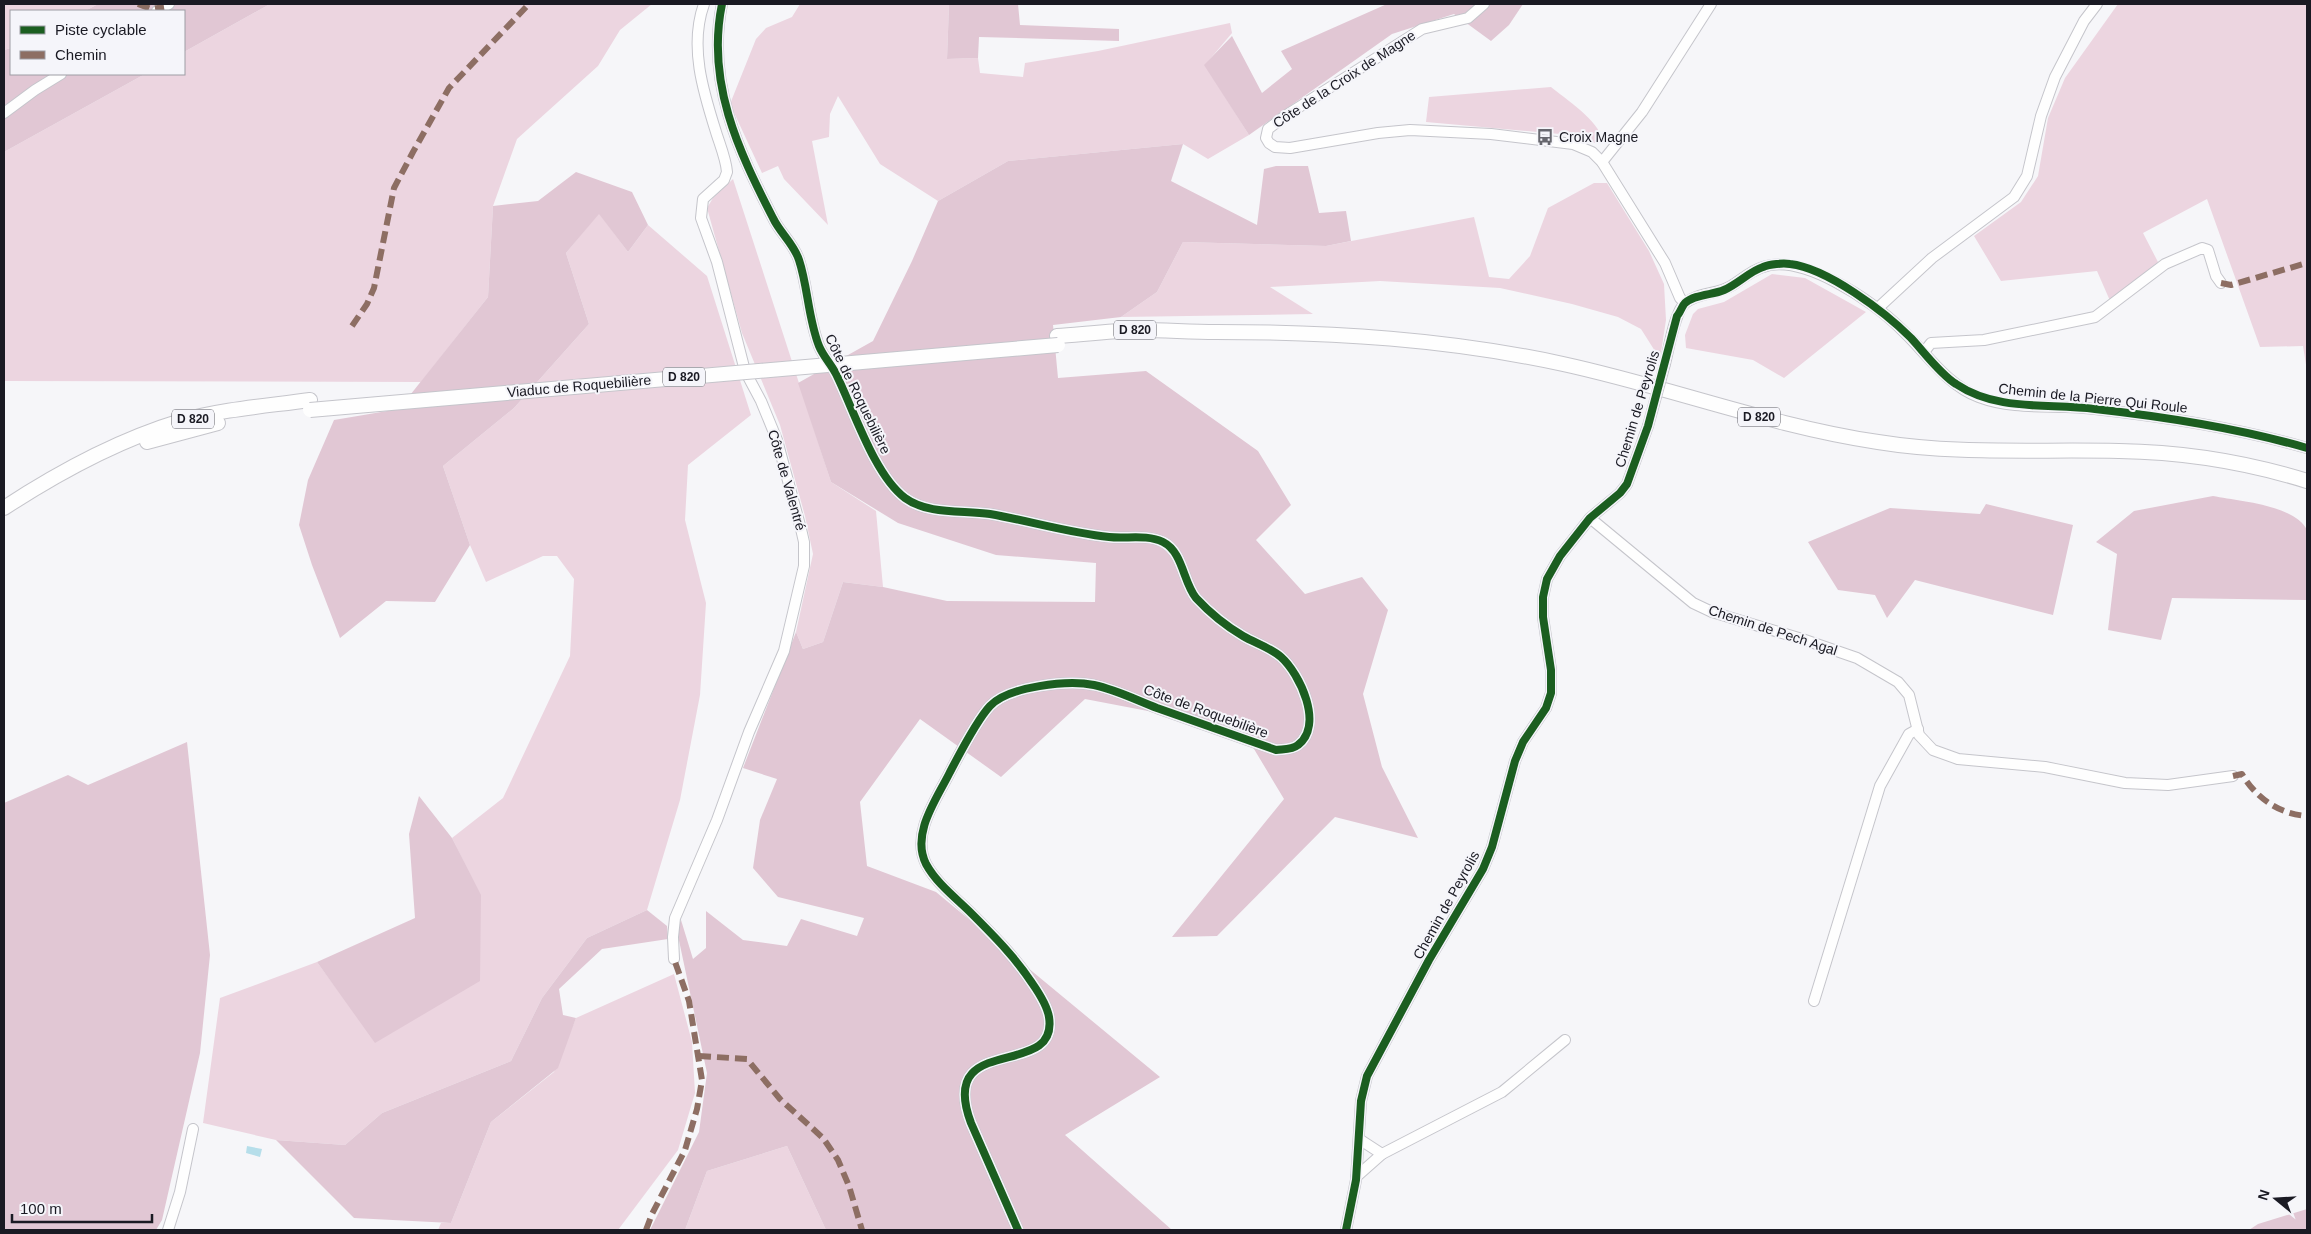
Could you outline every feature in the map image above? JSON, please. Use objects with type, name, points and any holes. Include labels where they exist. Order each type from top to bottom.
[{"type":"main road","name":"Viaduc de Roquebilière","points":[[4,508],[32,490],[84,462],[194,428],[310,405],[1058,341],[1214,332],[1275,331],[1425,340],[1496,351],[1632,380],[1816,431],[1881,443],[1946,449],[2122,451],[2177,454],[2233,462],[2307,481]]},
{"type":"street","name":"Côte de Valentré","points":[[674,959],[673,938],[675,918],[717,820],[749,732],[784,651],[804,566],[803,536],[777,440],[761,401],[745,371],[717,262],[701,218],[703,199],[724,180],[727,172],[702,84],[699,62],[698,23],[704,4]]},
{"type":"street","name":"Côte de Roquebilière","points":[[722,4],[716,51],[719,83],[728,116],[767,207],[799,259],[819,347],[835,373],[864,436],[887,479],[895,489],[906,499],[928,508],[986,514],[1109,537],[1143,538],[1162,541],[1172,548],[1194,596],[1228,626],[1279,655],[1293,669],[1304,690],[1310,714],[1306,734],[1299,745],[1276,750],[1156,707],[1115,690],[1092,685],[1061,684],[1010,692],[990,705],[963,747],[928,815],[922,834],[926,863],[944,887],[999,941],[1026,973],[1041,995],[1049,1015],[1050,1030],[1043,1044],[1028,1052],[983,1065],[969,1076],[963,1095],[964,1107],[1018,1230]]},
{"type":"street","name":"Côte de la Croix de Magne","points":[[1484,4],[1468,18],[1422,30],[1308,101],[1268,129],[1266,138],[1275,147],[1290,148],[1378,133],[1444,131],[1572,144],[1592,152],[1602,162],[1665,263],[1680,298],[1685,303]]},
{"type":"street","points":[[1602,162],[1642,112],[1711,4]]},
{"type":"street","points":[[1685,303],[1724,290],[1763,266],[1788,264],[1804,267],[1825,276],[1878,308],[1932,258],[2014,197],[2028,176],[2041,116],[2055,77],[2084,21],[2097,4]]},
{"type":"street","points":[[4,113],[59,75]]},
{"type":"street","points":[[1924,352],[1931,343],[1984,340],[2095,317],[2165,264],[2202,248],[2208,250],[2216,276],[2221,283]]},
{"type":"street","name":"Chemin de Peyrolis","points":[[1346,1230],[1356,1177],[1361,1101],[1373,1061],[1483,869],[1492,847],[1515,761],[1523,742],[1546,708],[1551,693],[1551,670],[1543,617],[1543,597],[1548,579],[1560,556],[1590,518],[1620,493],[1627,484],[1648,426],[1678,316],[1685,303]]},
{"type":"street","name":"Chemin de la Pierre Qui Roule","points":[[1878,308],[1954,384],[1979,397],[2013,405],[2093,408],[2202,423],[2265,436],[2307,448]]},
{"type":"street","name":"Chemin de Pech Agal","points":[[1590,518],[1693,603],[1712,612],[1857,658],[1898,682],[1909,695],[1919,735],[1933,750],[1958,759],[2029,765],[2125,783],[2168,785],[2233,776]]},
{"type":"street","points":[[1814,1001],[1880,786],[1909,734],[1918,729]]},
{"type":"street","points":[[1356,1177],[1382,1154],[1502,1092],[1565,1040]]},
{"type":"street","points":[[168,1230],[180,1192],[193,1129]]},
{"type":"street","points":[[1358,1139],[1382,1154]]},
{"type":"shaded area","points":[[4,4],[98,4],[87,10],[10,10],[10,48],[4,50]]},
{"type":"shaded area","points":[[98,4],[270,4],[185,51],[185,10],[87,10]]},
{"type":"shaded area","points":[[270,4],[652,4],[620,30],[598,66],[517,139],[493,206],[488,297],[421,382],[4,381],[4,152],[143,75],[185,75],[185,51]]},
{"type":"shaded area","points":[[800,4],[949,4],[947,59],[978,58],[980,73],[1023,77],[1025,63],[1098,51],[1230,23],[1232,33],[1205,65],[1249,135],[1208,159],[1183,144],[1008,161],[938,201],[880,164],[838,96],[830,114],[829,137],[812,141],[828,225],[784,179],[778,166],[762,173],[730,104],[756,39],[766,28],[792,17]]},
{"type":"shaded area","points":[[949,4],[1018,4],[1020,25],[1119,29],[1119,41],[979,37],[978,58],[947,59]]},
{"type":"shaded area","points":[[1387,4],[1523,4],[1509,25],[1491,41],[1454,14],[1392,34],[1249,135],[1204,65],[1232,36],[1262,93],[1292,69],[1281,51]]},
{"type":"shaded area","points":[[2118,4],[2307,4],[2307,371],[2303,346],[2260,347],[2207,199],[2143,233],[2158,262],[2111,303],[2097,271],[2001,281],[1974,236],[2021,202],[2038,176],[2048,118],[2065,78]]},
{"type":"shaded area","points":[[10,48],[10,75],[143,75],[4,152],[4,50]]},
{"type":"shaded area","points":[[1551,87],[1573,104],[1597,127],[1601,141],[1595,143],[1560,134],[1426,122],[1429,97]]},
{"type":"shaded area","points":[[1183,144],[1171,181],[1257,225],[1264,169],[1276,166],[1308,166],[1319,213],[1346,211],[1351,241],[1326,246],[1183,242],[1157,292],[1121,317],[1053,325],[1058,378],[1146,371],[1258,451],[1291,505],[1256,540],[1305,594],[1362,577],[1388,610],[1363,694],[1382,767],[1418,838],[1335,817],[1217,936],[1172,937],[1284,799],[1242,729],[1085,699],[1001,777],[920,719],[860,802],[867,866],[936,892],[1160,1077],[1065,1135],[1172,1230],[826,1230],[787,1146],[707,1171],[685,1230],[650,1230],[699,1132],[707,1073],[677,931],[681,920],[693,959],[706,948],[706,911],[743,940],[787,946],[801,919],[857,936],[864,918],[778,897],[753,868],[760,820],[777,779],[743,768],[796,632],[803,649],[823,642],[843,582],[883,587],[947,601],[1095,602],[1096,563],[996,555],[898,523],[831,482],[798,383],[873,341],[912,261],[938,201],[1008,161]]},
{"type":"shaded area","points":[[576,172],[632,192],[648,225],[628,252],[599,214],[566,253],[589,324],[514,408],[443,466],[470,545],[435,602],[386,601],[340,638],[299,525],[308,480],[334,420],[399,409],[488,297],[493,206],[538,201]]},
{"type":"shaded area","points":[[733,179],[831,482],[876,511],[883,587],[843,582],[823,642],[803,649],[796,632],[813,554],[805,516],[780,425],[742,333],[707,208],[713,198]]},
{"type":"shaded area","points":[[1594,183],[1607,183],[1649,251],[1664,284],[1666,320],[1660,359],[1641,329],[1618,317],[1572,304],[1500,288],[1380,281],[1270,287],[1313,314],[1121,317],[1157,292],[1183,242],[1326,246],[1474,217],[1489,277],[1509,279],[1530,256],[1548,208]]},
{"type":"shaded area","points":[[599,213],[628,252],[648,225],[707,276],[751,415],[688,465],[685,520],[706,603],[700,695],[680,800],[647,910],[587,938],[542,998],[511,1061],[382,1113],[345,1145],[276,1140],[203,1123],[220,998],[317,962],[376,1042],[480,895],[452,838],[503,798],[570,656],[574,579],[557,556],[543,556],[486,582],[470,545],[443,466],[514,408],[589,324],[566,253]]},
{"type":"shaded area","points":[[1772,274],[1805,278],[1866,312],[1784,378],[1753,360],[1686,348],[1685,335],[1693,314],[1698,309],[1724,302]]},
{"type":"shaded area","points":[[2213,496],[2251,502],[2279,510],[2301,522],[2307,530],[2307,600],[2172,598],[2161,640],[2108,630],[2117,554],[2096,542],[2134,511]]},
{"type":"shaded area","points":[[1986,504],[2073,525],[2053,615],[1915,580],[1887,618],[1875,595],[1838,590],[1808,542],[1890,508],[1980,514]]},
{"type":"shaded area","points":[[187,742],[210,955],[200,1053],[162,1220],[156,1230],[4,1230],[4,803],[68,775],[88,785]]},
{"type":"shaded area","points":[[419,796],[452,838],[481,895],[480,981],[375,1043],[317,962],[415,918],[409,834]]},
{"type":"shaded area","points":[[647,910],[667,926],[668,939],[602,949],[559,989],[563,1015],[576,1018],[558,1068],[491,1122],[451,1223],[354,1218],[276,1140],[345,1145],[382,1113],[511,1061],[542,998],[587,938]]},
{"type":"shaded area","points":[[674,974],[692,1042],[695,1093],[678,1150],[618,1230],[438,1230],[441,1223],[451,1223],[491,1122],[554,1072],[576,1018]]},
{"type":"shaded area","points":[[787,1146],[826,1230],[685,1230],[707,1171]]},
{"type":"shaded area","points":[[2307,1209],[2307,1230],[2249,1230],[2258,1224]]},
{"type":"water","points":[[247,1146],[262,1149],[260,1157],[246,1153]]},
{"type":"marked path","points":[[138,4],[151,9],[164,7]]},
{"type":"marked path","points":[[352,326],[367,304],[374,288],[394,188],[413,152],[449,88],[529,4]]},
{"type":"marked path","points":[[2221,283],[2231,285],[2307,263]]},
{"type":"marked path","points":[[2233,776],[2242,774],[2261,797],[2278,808],[2297,815],[2307,816]]},
{"type":"marked path","points":[[646,1230],[652,1214],[685,1150],[697,1109],[702,1080],[689,1001],[674,959]]},
{"type":"marked path","points":[[699,1056],[747,1059],[780,1099],[823,1138],[838,1160],[849,1186],[862,1230]]},
{"type":"cycle path","points":[[722,4],[718,33],[718,61],[728,115],[737,141],[773,218],[797,254],[802,270],[812,325],[819,346],[836,374],[874,458],[894,487],[905,498],[924,507],[946,511],[990,514],[1094,535],[1143,537],[1163,542],[1175,553],[1196,598],[1230,628],[1281,657],[1302,687],[1306,700],[1309,713],[1309,725],[1306,736],[1296,747],[1276,750],[1102,687],[1069,683],[1039,686],[1011,694],[999,699],[990,706],[979,720],[963,748],[927,818],[921,841],[922,853],[926,864],[936,878],[1004,947],[1025,973],[1040,995],[1049,1017],[1047,1036],[1036,1047],[983,1065],[970,1076],[965,1094],[971,1123],[1018,1230]]},
{"type":"cycle path","points":[[1346,1230],[1356,1180],[1361,1101],[1367,1076],[1429,960],[1483,869],[1492,847],[1515,761],[1523,742],[1546,708],[1551,693],[1551,670],[1543,617],[1543,597],[1547,579],[1560,556],[1590,518],[1620,493],[1627,484],[1648,426],[1677,316],[1685,303],[1699,296],[1720,292],[1753,271],[1766,266],[1787,264],[1805,267],[1838,282],[1871,304],[1911,338],[1944,375],[1972,393],[2006,403],[2077,407],[2176,420],[2229,429],[2307,448]]},
{"type":"place","name":"Croix Magne","points":[[1545,137]]}]
